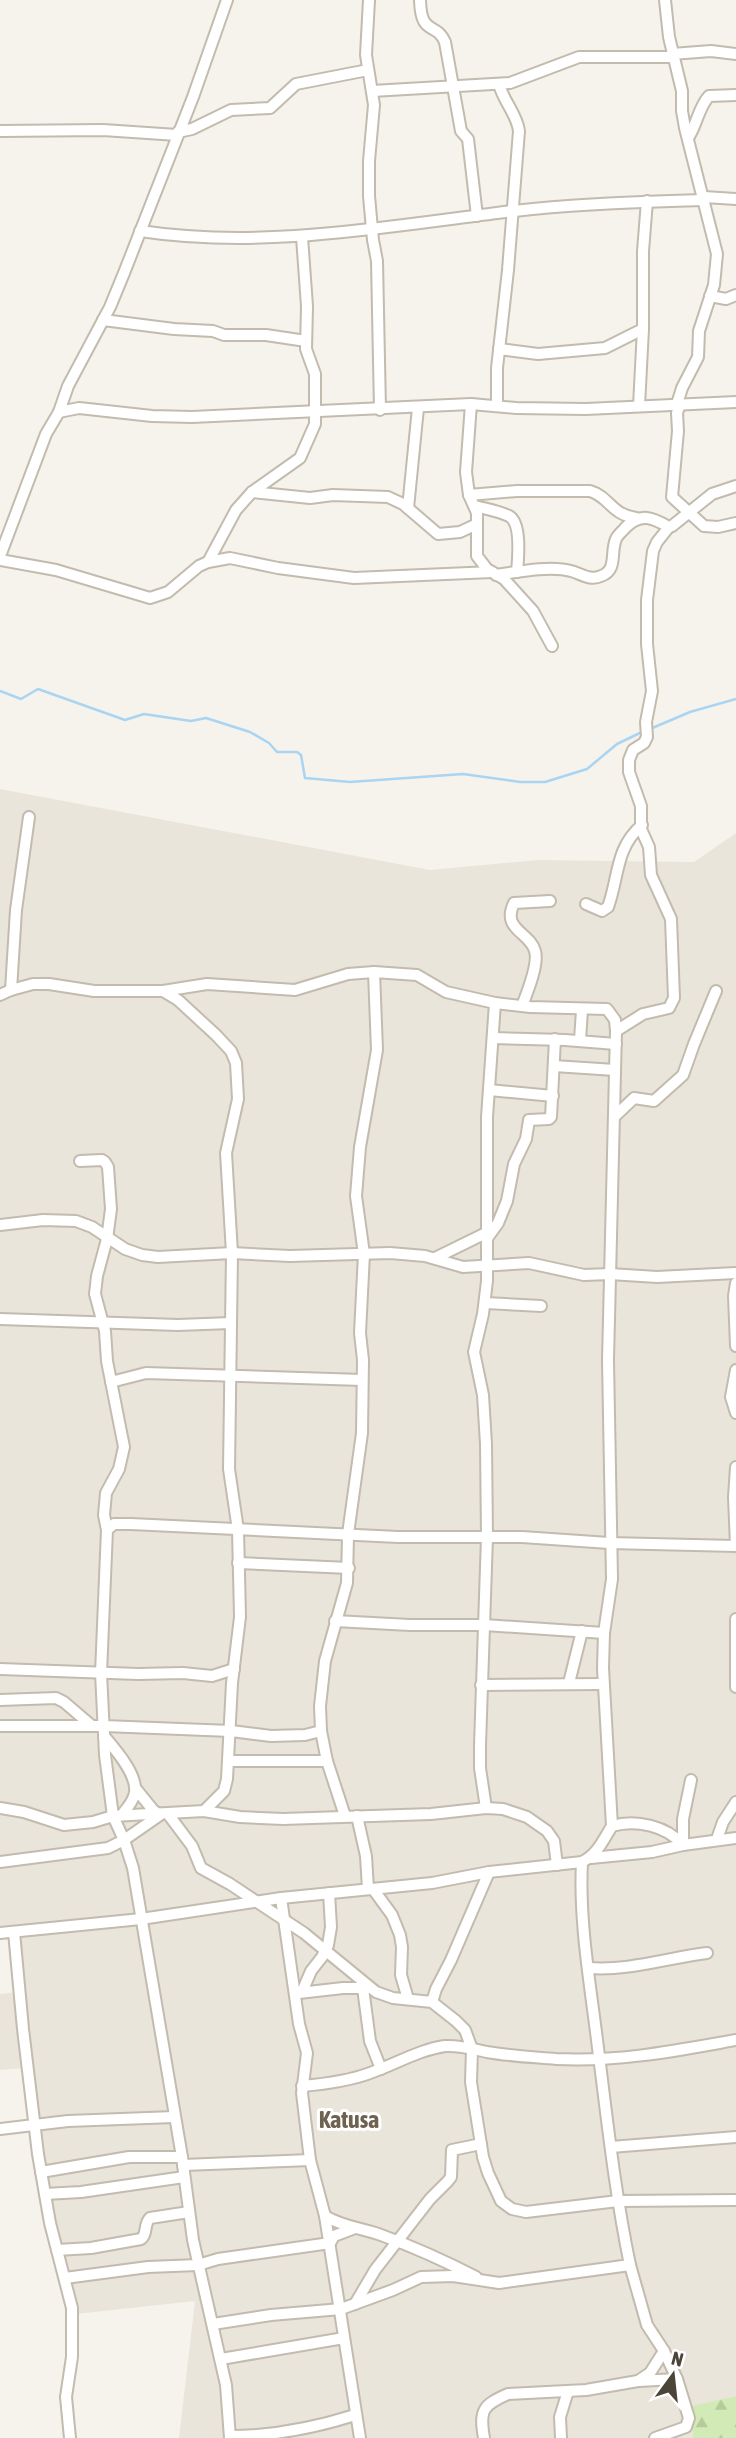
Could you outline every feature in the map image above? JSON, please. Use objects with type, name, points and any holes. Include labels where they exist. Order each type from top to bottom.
[{"type":"street","points":[[227,0],[140,231],[103,320],[46,434],[0,558],[56,570],[150,598],[168,592],[191,572],[208,562],[230,558],[278,568],[354,578],[564,569],[590,578],[610,571],[617,537],[636,518]]},
{"type":"street","points":[[378,0],[369,4],[366,55],[374,105],[369,161],[372,229],[377,261],[380,410]]},
{"type":"street","points":[[420,0],[421,18],[442,36],[445,42],[461,131],[468,139],[477,216]]},
{"type":"street","points":[[665,0],[672,55],[682,91],[682,111],[717,254],[716,273],[699,331],[698,357],[682,388],[677,413],[678,431],[671,494],[674,501],[690,511],[704,526],[718,527],[736,523]]},
{"type":"street","points":[[372,91],[499,84],[520,80],[552,65],[579,57],[672,55],[711,51],[736,54]]},
{"type":"street","points":[[0,131],[103,130],[178,134],[232,110],[270,108],[301,82],[368,70]]},
{"type":"street","points":[[496,406],[519,146],[518,123],[505,102],[499,84]]},
{"type":"street","points":[[688,138],[709,96],[736,95]]},
{"type":"street","points":[[140,231],[213,239],[302,237],[512,211],[647,201],[736,199]]},
{"type":"street","points":[[639,406],[647,201]]},
{"type":"street","points":[[208,562],[226,525],[252,492],[300,457],[317,418],[315,374],[306,348],[307,306],[302,237]]},
{"type":"street","points":[[710,296],[726,299],[736,295]]},
{"type":"street","points":[[103,320],[213,331],[224,335],[266,335],[306,341]]},
{"type":"street","points":[[499,349],[538,354],[605,348],[643,329]]},
{"type":"street","points":[[66,394],[79,408]]},
{"type":"street","points":[[59,412],[79,408],[152,416],[192,417],[471,404],[553,409],[736,402]]},
{"type":"street","points":[[471,404],[466,465],[469,495],[475,506],[478,524],[477,556],[504,579],[533,611],[552,646]]},
{"type":"street","points":[[408,508],[418,408]]},
{"type":"street","points":[[616,1031],[643,1014],[669,1008],[674,998],[671,919],[655,886],[649,847],[642,825],[642,806],[629,772],[629,760],[633,750],[644,743],[647,737],[647,715],[652,691],[647,644],[647,600],[653,551],[669,527],[712,494],[736,486]]},
{"type":"street","points":[[469,495],[517,491],[590,491],[600,495],[618,513],[655,519],[669,527]]},
{"type":"street","points":[[252,492],[310,498],[325,495],[383,496],[398,500],[438,534],[460,532],[478,524]]},
{"type":"street","points":[[475,506],[514,520],[518,541],[517,572]]},
{"type":"street","points":[[11,990],[13,939],[29,817]]},
{"type":"street","points":[[586,904],[602,911],[608,907],[619,857],[630,836],[642,825]]},
{"type":"street","points":[[522,1006],[536,955],[531,941],[516,930],[512,908],[514,903],[519,901],[550,901]]},
{"type":"street","points":[[0,938],[13,939]]},
{"type":"street","points":[[0,995],[33,984],[94,991],[163,991],[207,984],[295,990],[332,977],[374,972],[417,975],[446,992],[495,1003],[582,1010],[607,1009],[615,1020],[610,1274],[609,1543],[612,1579],[604,1633],[603,1685],[611,1774],[612,1826],[587,1860],[581,1879],[599,2059],[618,2200],[630,2265],[647,2325],[664,2351],[677,2379],[688,2423],[679,2430],[655,2438]]},
{"type":"street","points":[[374,972],[377,1050],[366,1103],[356,1196],[364,1254],[360,1322],[363,1360],[361,1450],[348,1534],[349,1568],[345,1591],[321,1676],[321,1731],[327,1761],[366,1856],[371,1889],[392,1915],[400,1935],[401,1975],[408,1999]]},
{"type":"street","points":[[163,991],[178,1000],[231,1051],[236,1063],[239,1099],[226,1153],[232,1253],[229,1469],[238,1530],[240,1618],[234,1669],[230,1761],[224,1791],[204,1811]]},
{"type":"street","points":[[614,1117],[634,1098],[654,1101],[683,1075],[716,992]]},
{"type":"street","points":[[485,1808],[480,1768],[487,1537],[485,1420],[474,1353],[485,1303],[488,1265],[489,1090],[495,1003]]},
{"type":"street","points":[[580,1040],[582,1010]]},
{"type":"street","points":[[493,1038],[580,1040],[616,1044]]},
{"type":"street","points":[[435,1258],[488,1234],[498,1223],[507,1201],[514,1164],[526,1139],[529,1120],[550,1119],[555,1039]]},
{"type":"street","points":[[554,1066],[615,1070]]},
{"type":"street","points":[[489,1090],[553,1096]]},
{"type":"street","points":[[80,1161],[102,1160],[108,1167],[111,1201],[107,1239],[96,1284],[97,1303],[103,1321],[111,1382],[124,1447],[119,1469],[106,1493],[104,1515],[107,1530],[100,1729],[108,1791],[133,1868],[198,2265],[221,2359],[230,2413],[230,2437],[283,2432],[355,2415]]},
{"type":"street","points":[[0,1225],[43,1220],[76,1221],[92,1227],[125,1249],[150,1256],[178,1258],[232,1253],[290,1256],[418,1255],[463,1267],[529,1263],[584,1275],[657,1277],[736,1273]]},
{"type":"street","points":[[736,1283],[736,1346]]},
{"type":"street","points":[[485,1303],[541,1306]]},
{"type":"street","points":[[0,1319],[178,1325],[231,1323]]},
{"type":"street","points":[[736,1370],[731,1397],[736,1413]]},
{"type":"street","points":[[111,1382],[146,1373],[362,1380]]},
{"type":"street","points":[[107,1530],[114,1524],[122,1524],[427,1538],[522,1537],[609,1543],[736,1546],[736,1467]]},
{"type":"street","points":[[238,1563],[349,1568]]},
{"type":"street","points":[[736,1619],[736,1687]]},
{"type":"street","points":[[335,1620],[410,1625],[484,1625],[604,1633]]},
{"type":"street","points":[[569,1683],[582,1631]]},
{"type":"street","points":[[0,1669],[212,1676],[234,1669]]},
{"type":"street","points":[[481,1685],[603,1685]]},
{"type":"street","points":[[0,1700],[56,1698],[64,1702],[100,1729],[123,1759],[136,1788],[153,1810],[164,1814],[192,1846],[201,1868],[304,1933],[367,1988],[386,1997],[432,2002],[465,2030],[472,2049],[471,2082],[481,2144],[494,2189],[501,2201],[512,2209],[526,2212],[618,2200],[736,2200]]},
{"type":"street","points":[[0,1726],[231,1731],[290,1736],[321,1731]]},
{"type":"street","points":[[230,1761],[327,1761]]},
{"type":"street","points":[[683,1845],[684,1819],[691,1780]]},
{"type":"street","points":[[117,1816],[135,1795],[136,1788]]},
{"type":"street","points":[[717,1839],[723,1822],[736,1802]]},
{"type":"street","points":[[0,1808],[24,1812],[64,1825],[117,1816],[204,1811],[267,1818],[430,1814],[485,1808],[514,1811],[538,1823],[554,1842],[557,1865]]},
{"type":"street","points":[[0,1862],[99,1850],[124,1840],[164,1814]]},
{"type":"street","points":[[612,1826],[640,1824],[655,1828],[673,1833],[683,1845]]},
{"type":"street","points":[[0,1933],[141,1919],[281,1898],[432,1883],[489,1872],[652,1852],[717,1839],[736,1838]]},
{"type":"street","points":[[432,2002],[489,1872]]},
{"type":"street","points":[[299,1993],[311,1970],[326,1952],[331,1927],[329,1893]]},
{"type":"street","points":[[281,1898],[299,1993],[299,2024],[307,2053],[302,2086],[310,2160],[330,2242],[360,2438]]},
{"type":"street","points":[[14,1932],[41,2172],[57,2250],[70,2296],[73,2323],[72,2357],[66,2397],[70,2438]]},
{"type":"street","points":[[589,1968],[632,1967],[666,1958],[707,1953]]},
{"type":"street","points":[[299,1993],[367,1988]]},
{"type":"street","points":[[367,1988],[370,2041],[381,2069]]},
{"type":"street","points":[[302,2086],[338,2082],[381,2069],[405,2057],[452,2046],[513,2056],[599,2059],[649,2056],[736,2040]]},
{"type":"street","points":[[0,2129],[36,2124],[174,2117]]},
{"type":"street","points":[[611,2147],[736,2137]]},
{"type":"street","points":[[355,2304],[371,2276],[430,2199],[451,2177],[452,2150],[481,2144]]},
{"type":"street","points":[[41,2172],[129,2157],[183,2166]]},
{"type":"street","points":[[45,2194],[81,2192],[183,2166],[310,2160]]},
{"type":"street","points":[[57,2250],[92,2248],[141,2239],[149,2218],[189,2212]]},
{"type":"street","points":[[325,2216],[424,2251],[485,2282]]},
{"type":"street","points":[[65,2278],[198,2265],[218,2259],[330,2242],[334,2236],[355,2228]]},
{"type":"street","points":[[213,2324],[271,2315],[341,2309],[421,2277],[453,2276],[499,2283],[630,2265]]},
{"type":"street","points":[[221,2359],[344,2338]]},
{"type":"street","points":[[638,2381],[650,2372],[664,2351]]},
{"type":"street","points":[[484,2438],[481,2416],[488,2404],[508,2394],[568,2391],[638,2381],[677,2379]]},
{"type":"street","points":[[561,2438],[560,2417],[568,2391]]},
{"type":"shaded area","points":[[0,789],[430,870],[538,860],[694,862],[736,833],[736,2396],[692,2406],[693,2438],[179,2438],[195,2301],[67,2315],[49,2244],[26,2068],[0,2070],[0,1994],[16,1992],[9,1935],[0,1935]]},
{"type":"green space","points":[[736,2396],[736,2438],[693,2438],[691,2406]]},
{"type":"waterway","points":[[0,691],[21,699],[38,689],[125,720],[144,714],[191,721],[206,718],[250,732],[269,743],[277,752],[297,752],[301,755],[305,778],[350,782],[463,774],[520,782],[545,782],[587,769],[617,744],[644,731]]},
{"type":"waterway","points":[[650,729],[690,712],[736,699]]},
{"type":"district","name":"Katusa","points":[[349,2119]]}]
